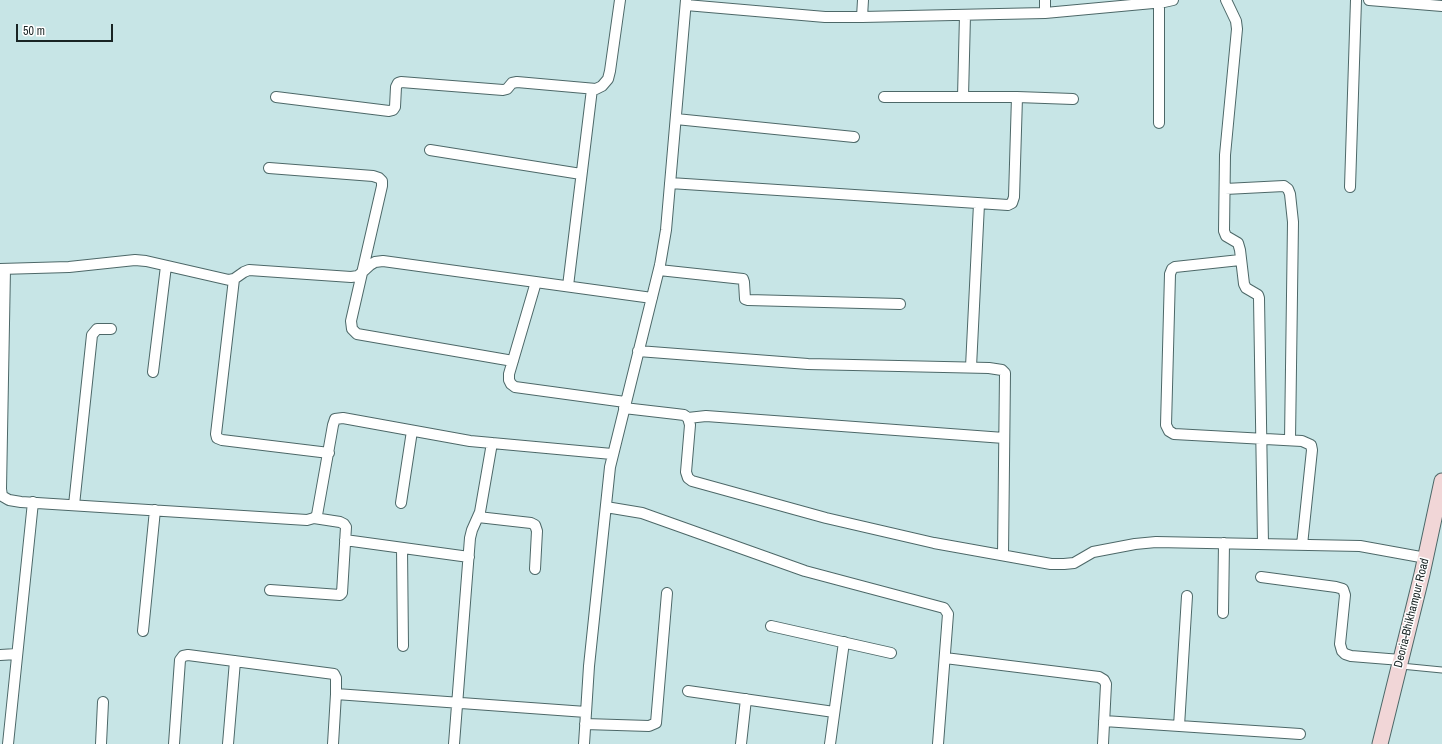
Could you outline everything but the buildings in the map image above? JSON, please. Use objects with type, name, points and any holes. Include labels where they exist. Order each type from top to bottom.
[{"type":"main road","name":"Deoria-Bhikhampur Road","points":[[1380,744],[1426,558],[1442,481]]},
{"type":"street","points":[[276,97],[389,111],[393,110],[395,107],[396,86],[401,82],[503,90],[507,89],[512,83],[516,82],[596,89],[602,86],[608,79],[620,0]]},
{"type":"street","points":[[862,18],[863,0]]},
{"type":"street","points":[[1045,0],[1045,12]]},
{"type":"street","points":[[584,744],[589,666],[612,454],[659,270],[666,230],[686,2],[825,17],[862,18],[1045,12],[1159,3],[1173,0]]},
{"type":"street","points":[[1226,0],[1236,21],[1237,29],[1225,154],[1224,231],[1226,236],[1238,243],[1244,284],[1246,288],[1258,295],[1259,298],[1263,544]]},
{"type":"street","points":[[1350,187],[1356,0]]},
{"type":"street","points":[[1370,0],[1442,6]]},
{"type":"street","points":[[1159,3],[1159,123]]},
{"type":"street","points":[[963,97],[965,15]]},
{"type":"street","points":[[568,286],[592,89]]},
{"type":"street","points":[[884,97],[1017,97],[1073,99]]},
{"type":"street","points":[[670,184],[1008,205],[1012,203],[1014,197],[1017,97]]},
{"type":"street","points":[[676,119],[854,137]]},
{"type":"street","points":[[430,150],[581,174]]},
{"type":"street","points":[[269,168],[373,176],[382,181],[352,321],[352,329],[357,334],[513,361]]},
{"type":"street","points":[[1224,190],[1284,186],[1288,189],[1290,194],[1293,222],[1290,440]]},
{"type":"street","points":[[971,367],[979,204]]},
{"type":"street","points":[[270,590],[340,595],[343,589],[346,527],[344,524],[314,518],[307,520],[74,505],[9,500],[2,496],[2,269],[69,268],[135,260],[229,280],[234,279],[249,270],[352,277],[358,276],[375,262],[383,261],[652,298]]},
{"type":"street","points":[[1240,260],[1175,267],[1172,269],[1170,274],[1166,425],[1169,431],[1174,434],[1308,442],[1311,445],[1312,450],[1302,545]]},
{"type":"street","points":[[153,372],[166,266]]},
{"type":"street","points":[[659,270],[743,279],[745,299],[748,300],[900,304]]},
{"type":"street","points":[[234,279],[216,434],[217,438],[222,440],[329,453]]},
{"type":"street","points":[[536,282],[509,380],[515,387],[684,415],[688,418],[706,416],[1004,438]]},
{"type":"street","points":[[74,505],[92,335],[97,329],[111,329]]},
{"type":"street","points":[[638,351],[808,364],[971,367],[997,368],[1002,370],[1005,373],[1003,556]]},
{"type":"street","points":[[314,518],[317,514],[335,419],[343,418],[470,441],[612,454]]},
{"type":"street","points":[[688,418],[690,424],[686,472],[688,478],[692,481],[826,518],[934,544],[1050,564],[1074,563],[1093,552],[1135,544],[1184,542],[1360,546],[1426,558]]},
{"type":"street","points":[[401,503],[412,431]]},
{"type":"street","points":[[454,744],[472,530],[482,503],[492,443]]},
{"type":"street","points":[[8,744],[33,502]]},
{"type":"street","points":[[606,507],[642,513],[805,571],[944,608],[948,614],[938,744]]},
{"type":"street","points":[[143,631],[155,510]]},
{"type":"street","points":[[478,516],[531,523],[535,525],[537,531],[534,569]]},
{"type":"street","points":[[345,540],[469,557]]},
{"type":"street","points":[[1222,613],[1224,543]]},
{"type":"street","points":[[402,548],[403,646]]},
{"type":"street","points":[[1261,577],[1343,589],[1345,595],[1340,644],[1342,651],[1351,656],[1400,663]]},
{"type":"street","points":[[585,724],[650,726],[656,723],[667,593]]},
{"type":"street","points":[[1179,726],[1187,596]]},
{"type":"street","points":[[771,626],[891,653]]},
{"type":"street","points":[[830,744],[844,642]]},
{"type":"street","points":[[0,655],[17,654]]},
{"type":"street","points":[[174,744],[180,660],[184,656],[188,655],[334,674],[336,678],[336,694],[333,744]]},
{"type":"street","points":[[945,658],[1099,678],[1104,680],[1106,684],[1103,744]]},
{"type":"street","points":[[228,744],[235,660]]},
{"type":"street","points":[[688,690],[834,712]]},
{"type":"street","points":[[336,694],[586,712]]},
{"type":"street","points":[[741,744],[746,699]]},
{"type":"street","points":[[101,744],[103,702]]},
{"type":"street","points":[[1104,720],[1300,734]]},
{"type":"lane","points":[[1400,663],[1442,670]]}]
